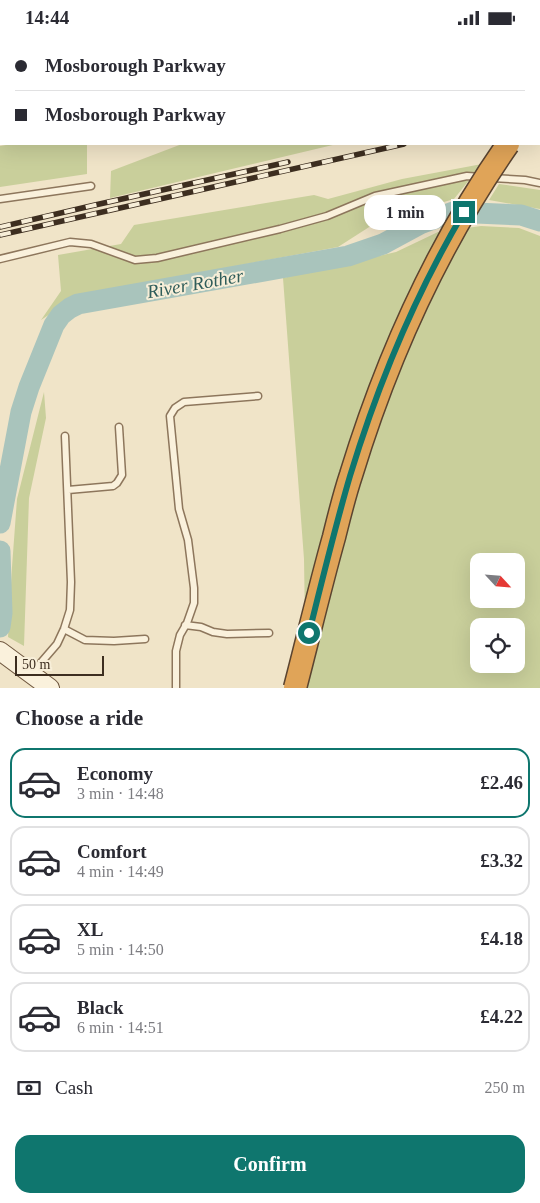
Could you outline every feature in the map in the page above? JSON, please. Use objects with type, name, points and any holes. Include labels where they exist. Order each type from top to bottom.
[{"type":"highway","points":[[295,688],[350,476],[396,348],[424,285],[448,240],[507,145]]},
{"type":"street","points":[[3,653],[50,688]]},
{"type":"lane","points":[[0,259],[70,243],[91,244],[136,261],[201,249],[327,215],[376,197],[467,176],[525,180],[540,183]]},
{"type":"lane","points":[[0,199],[91,186]]},
{"type":"lane","points":[[176,688],[176,651],[180,635],[194,603],[194,588],[188,540],[179,509],[170,416],[175,408],[184,402],[258,396]]},
{"type":"lane","points":[[69,490],[113,486],[117,483],[122,475],[119,427]]},
{"type":"lane","points":[[31,674],[57,644],[70,611],[69,490],[66,436]]},
{"type":"lane","points":[[186,625],[227,634],[269,633]]},
{"type":"lane","points":[[64,629],[85,639],[114,641],[145,639]]},
{"type":"green space","points":[[87,145],[87,174],[0,187],[0,146]]},
{"type":"green space","points":[[179,145],[333,145],[110,198],[111,171]]},
{"type":"green space","points":[[482,164],[454,199],[377,222],[338,247],[79,295],[41,320],[61,291],[58,255],[121,244],[134,225],[314,195],[328,199],[402,179]]},
{"type":"green space","points":[[499,184],[540,190],[540,209],[489,200]]},
{"type":"green space","points":[[481,226],[519,228],[540,236],[540,688],[306,688],[304,559],[283,278],[396,252],[438,232]]},
{"type":"green space","points":[[44,392],[46,418],[29,498],[24,646],[8,637],[17,499]]},
{"type":"waterway","name":"River Rother","points":[[0,523],[21,412],[29,387],[54,325],[61,315],[70,308],[78,304],[348,256],[383,244],[420,224],[453,212],[521,215],[540,221]]},
{"type":"waterway","name":"River Rother","points":[[0,551],[2,613],[0,627]]},
{"type":"railway","points":[[0,235],[400,145]]},
{"type":"railway","points":[[0,227],[288,162]]},
{"type":"route","points":[[309,633],[350,476],[372,412],[396,348],[424,285],[464,212]]}]
